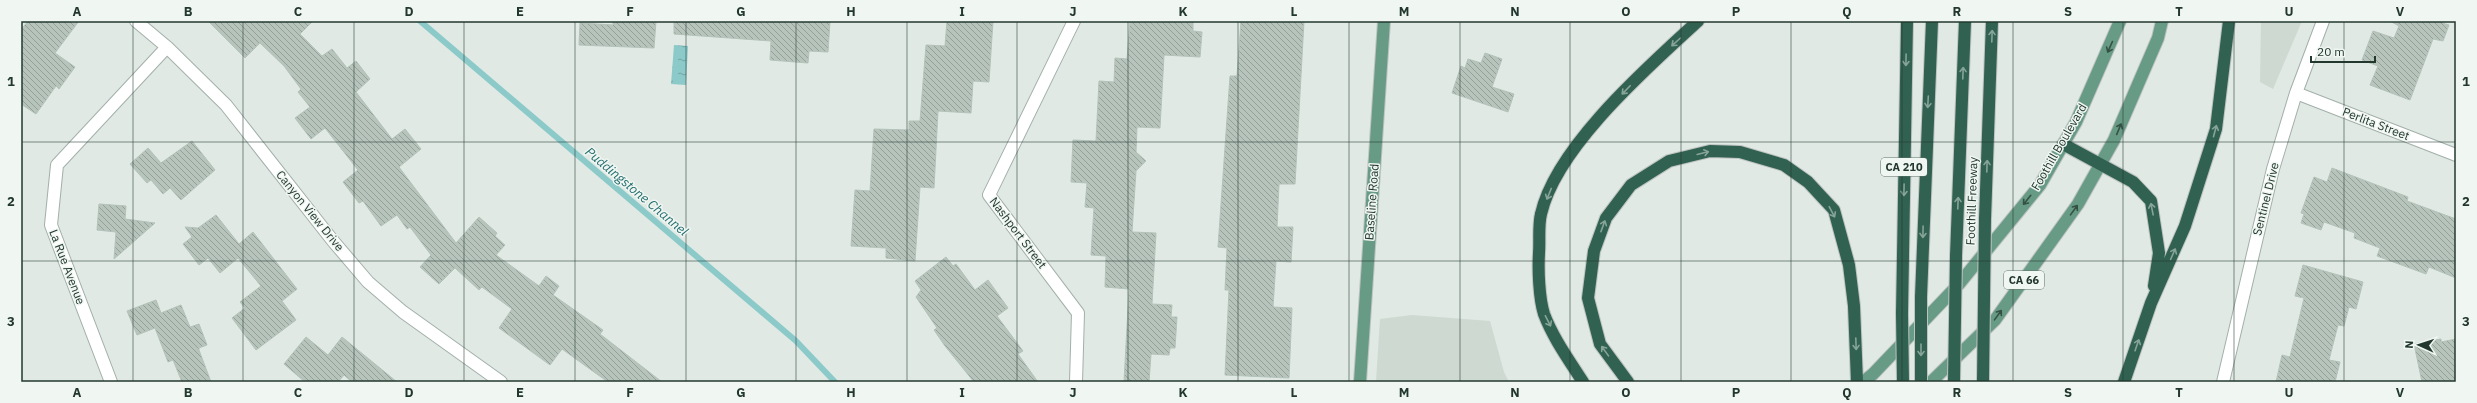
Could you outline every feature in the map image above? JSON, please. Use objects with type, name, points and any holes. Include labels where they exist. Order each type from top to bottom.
[{"type":"highway","points":[[1583,382],[1562,349],[1544,313],[1538,267],[1541,214],[1562,164],[1607,110],[1653,62],[1698,21]]},
{"type":"highway","name":"CA 210","points":[[1902,382],[1907,21]]},
{"type":"highway","points":[[1920,382],[1921,297],[1932,21]]},
{"type":"highway","points":[[1954,382],[1956,256],[1965,21]]},
{"type":"highway","name":"Foothill Freeway","points":[[1983,382],[1984,219],[1992,21]]},
{"type":"highway","points":[[2124,382],[2151,302],[2185,226],[2216,129],[2229,21]]},
{"type":"highway","points":[[2064,144],[2133,182],[2151,200],[2160,253],[2151,302]]},
{"type":"highway","points":[[1628,382],[1600,344],[1588,298],[1594,251],[1606,218],[1631,185],[1669,161],[1710,151],[1740,152],[1784,165],[1808,182],[1834,210],[1849,264],[1854,306],[1857,382]]},
{"type":"main road","name":"Baseline Road","points":[[1360,382],[1384,21]]},
{"type":"main road","name":"Foothill Boulevard","points":[[1863,382],[1873,374],[1959,284],[2040,185],[2076,122],[2120,21]]},
{"type":"main road","name":"CA 66","points":[[1931,382],[1995,320],[2078,204],[2101,164],[2120,126],[2158,38],[2162,21]]},
{"type":"street","name":"Canyon View Drive","points":[[136,21],[168,47],[226,105],[328,235],[368,282],[403,312],[501,382]]},
{"type":"street","name":"Nashport Street","points":[[1074,21],[989,195],[1078,313],[1076,382]]},
{"type":"street","name":"Sentinel Drive","points":[[2223,382],[2273,169],[2296,93],[2323,21]]},
{"type":"street","name":"La Rue Avenue","points":[[112,382],[51,225],[57,165],[168,47]]},
{"type":"street","name":"Perlita Street","points":[[2296,93],[2456,155]]},
{"type":"shaded area","points":[[2261,21],[2302,21],[2273,89],[2260,82]]},
{"type":"shaded area","points":[[1412,315],[1490,321],[1504,372],[1509,382],[1376,382],[1380,319]]},
{"type":"water","points":[[674,45],[688,46],[686,85],[671,84]]},
{"type":"building","points":[[28,21],[79,21],[55,53],[75,67],[59,89],[56,86],[36,114],[21,104],[21,30]]},
{"type":"building","points":[[208,21],[313,21],[300,34],[322,56],[332,49],[347,68],[356,61],[370,79],[356,92],[392,139],[405,129],[421,149],[399,167],[456,243],[479,217],[497,233],[495,236],[505,245],[496,255],[539,286],[546,276],[559,286],[553,295],[603,330],[600,334],[662,382],[608,382],[562,349],[550,365],[499,328],[512,309],[482,287],[479,290],[455,268],[439,284],[420,267],[431,255],[410,227],[407,229],[397,215],[381,226],[363,201],[359,203],[343,182],[358,170],[325,128],[311,139],[295,118],[310,107],[298,92],[301,89],[284,66],[260,43],[245,58]]},
{"type":"building","points":[[613,21],[656,21],[654,48],[579,45],[580,23],[613,25]]},
{"type":"building","points":[[674,21],[830,21],[828,52],[809,51],[808,63],[770,60],[771,41],[674,34]]},
{"type":"building","points":[[947,21],[993,21],[989,82],[973,81],[971,113],[938,111],[934,188],[920,187],[915,261],[886,258],[886,248],[851,246],[855,190],[870,191],[874,129],[909,130],[909,121],[920,121],[926,45],[945,46]]},
{"type":"building","points":[[1130,21],[1193,21],[1193,31],[1202,32],[1200,57],[1164,55],[1160,128],[1137,127],[1136,152],[1146,161],[1136,171],[1132,232],[1156,233],[1152,304],[1172,305],[1171,317],[1177,317],[1175,348],[1170,348],[1169,355],[1151,354],[1149,382],[1124,382],[1129,289],[1105,287],[1106,256],[1091,255],[1094,208],[1085,207],[1087,183],[1071,182],[1073,140],[1096,141],[1099,81],[1114,82],[1115,58],[1127,59]]},
{"type":"building","points":[[1241,21],[1304,21],[1295,184],[1279,184],[1277,227],[1293,227],[1291,262],[1276,261],[1273,307],[1292,308],[1289,378],[1225,375],[1229,290],[1225,290],[1227,248],[1218,247],[1230,76],[1237,76]]},
{"type":"building","points":[[2390,21],[2443,21],[2442,23],[2449,25],[2443,41],[2433,39],[2410,100],[2370,85],[2378,66],[2362,60],[2373,31],[2394,38],[2399,26]]},
{"type":"building","points":[[1485,53],[1502,59],[1492,87],[1514,94],[1508,112],[1452,93],[1461,66],[1465,68],[1468,59],[1481,63]]},
{"type":"building","points":[[192,141],[215,170],[181,200],[170,188],[163,194],[151,180],[147,183],[130,164],[148,148],[161,163]]},
{"type":"building","points":[[2332,168],[2408,197],[2407,201],[2456,219],[2456,278],[2429,267],[2426,274],[2377,256],[2380,248],[2354,238],[2355,233],[2324,222],[2321,230],[2301,223],[2304,214],[2301,213],[2314,177],[2327,182]]},
{"type":"building","points":[[99,204],[126,206],[125,219],[155,223],[114,259],[116,232],[97,230]]},
{"type":"building","points":[[216,215],[239,244],[253,232],[297,289],[282,301],[296,320],[256,350],[232,318],[245,308],[240,302],[261,286],[238,258],[220,273],[208,258],[199,265],[183,244],[192,237],[185,227],[198,228]]},
{"type":"building","points":[[946,257],[953,266],[956,264],[975,290],[988,280],[1008,308],[997,316],[1023,351],[1018,354],[1038,382],[974,382],[945,346],[934,330],[937,328],[916,297],[921,290],[915,281]]},
{"type":"building","points":[[2303,265],[2363,282],[2356,309],[2349,307],[2344,326],[2338,325],[2329,360],[2340,362],[2335,382],[2276,382],[2282,355],[2290,357],[2304,298],[2295,296]]},
{"type":"building","points":[[156,300],[161,313],[181,305],[190,327],[199,324],[207,345],[199,348],[199,350],[211,382],[182,382],[173,360],[168,362],[155,328],[137,335],[127,311]]},
{"type":"building","points":[[306,337],[328,355],[342,337],[397,382],[352,382],[344,375],[338,382],[305,382],[284,364]]},
{"type":"building","points":[[2441,339],[2441,342],[2456,339],[2456,382],[2422,382],[2414,344]]},
{"type":"waterway","name":"Puddingstone Channel","points":[[420,21],[796,341],[835,382]]}]
